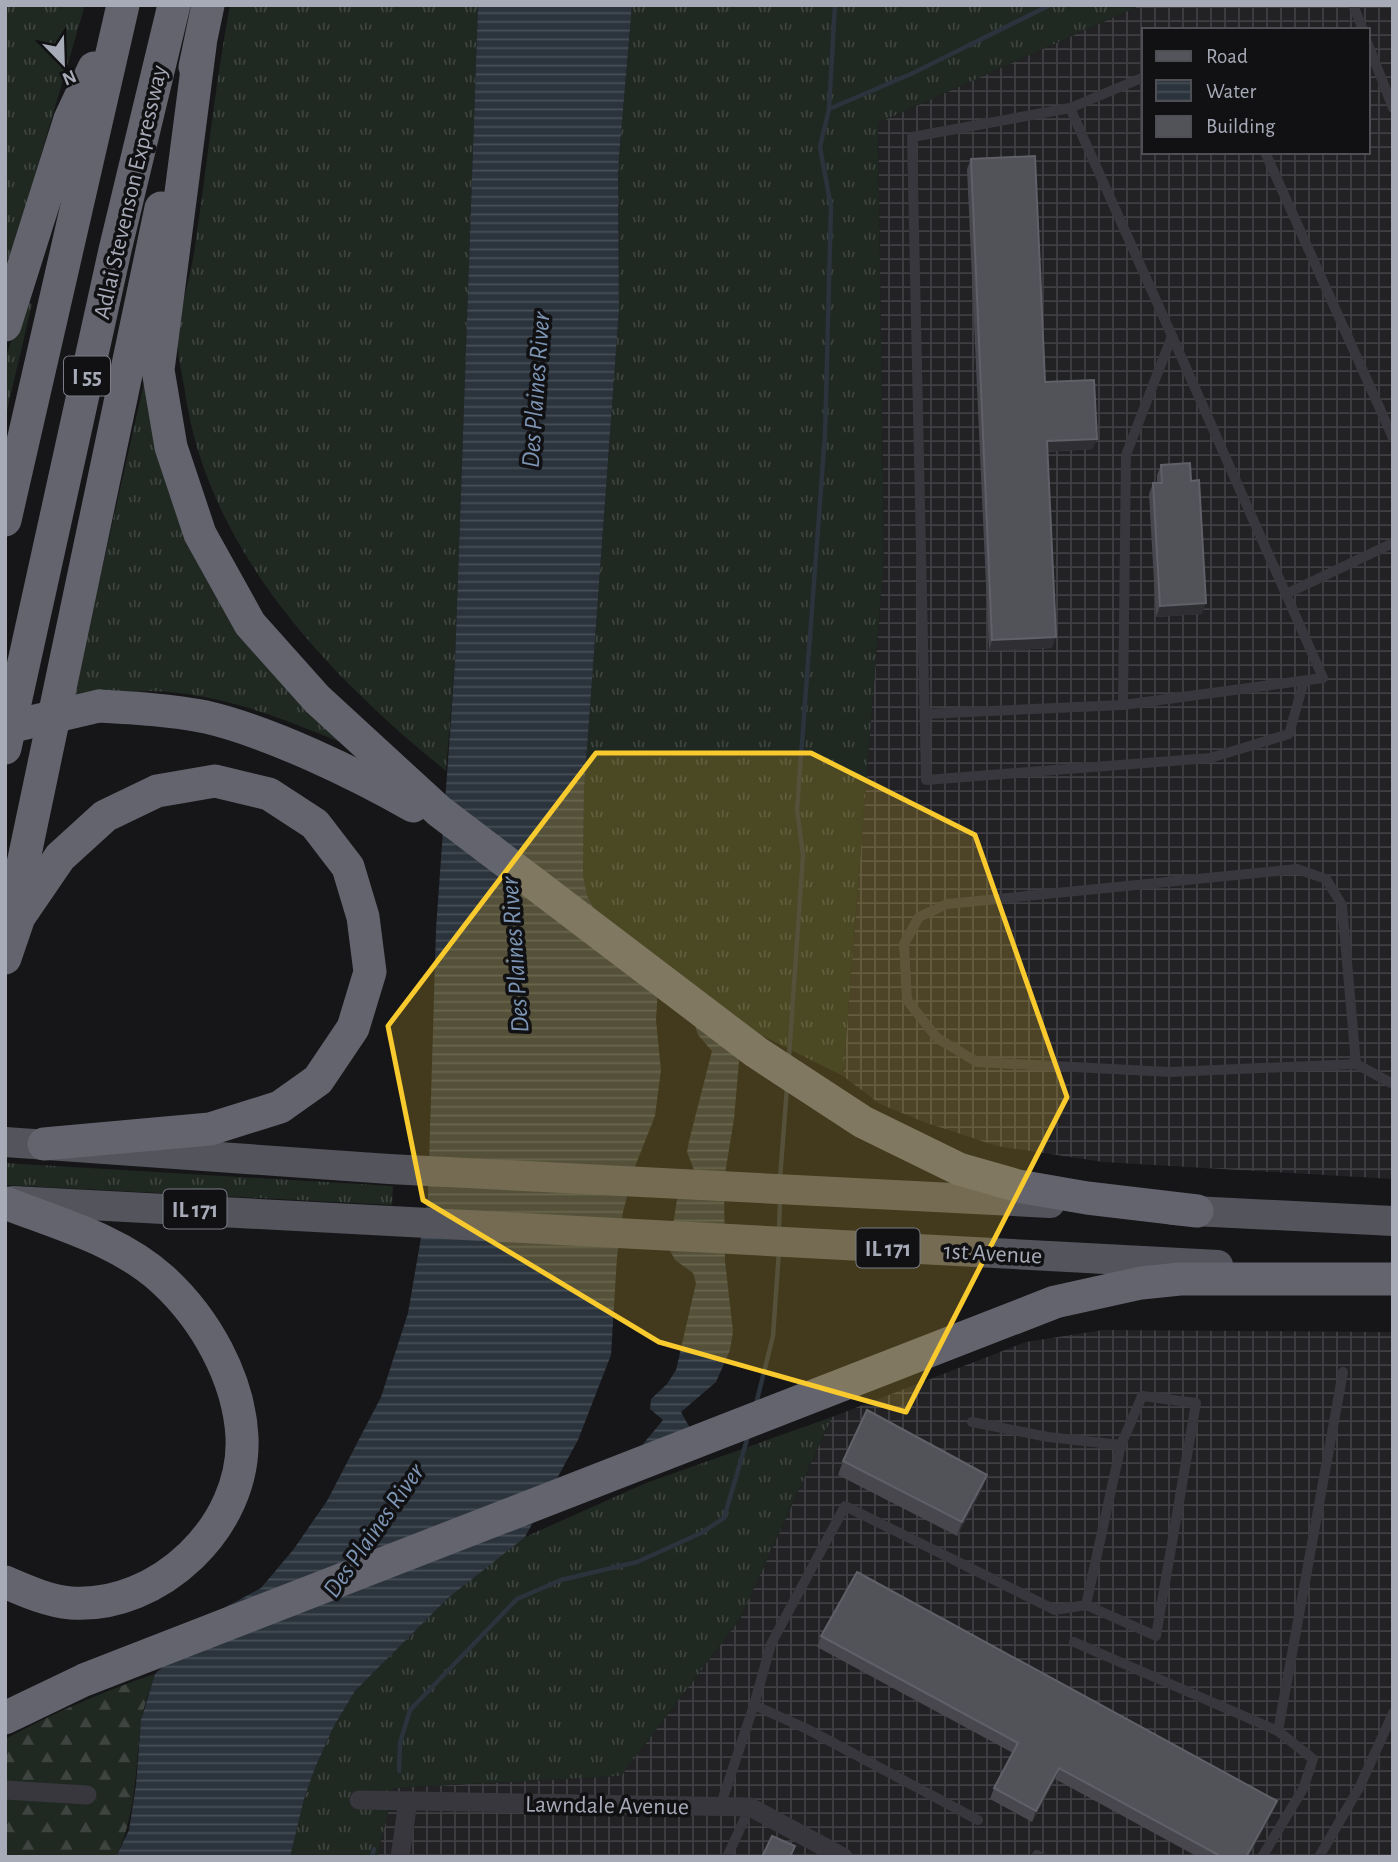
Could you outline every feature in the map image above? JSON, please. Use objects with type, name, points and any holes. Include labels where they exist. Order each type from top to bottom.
[{"type":"highway","name":"Adlai Stevenson Expressway","points":[[5,520],[122,5]]},
{"type":"highway","points":[[5,325],[71,119],[122,5]]},
{"type":"highway","name":"Adlai Stevenson Expressway","points":[[5,748],[115,250],[174,5]]},
{"type":"highway","points":[[5,946],[76,618],[144,279],[208,5]]},
{"type":"highway","points":[[200,46],[159,370],[171,447],[200,534],[250,624],[317,699],[375,771],[496,857],[755,1052],[863,1122],[909,1147],[959,1170],[1018,1186],[1087,1198],[1197,1211]]},
{"type":"highway","points":[[5,728],[99,706],[158,709],[225,723],[375,771]]},
{"type":"highway","points":[[5,958],[19,917],[60,857],[105,816],[157,791],[215,780],[269,794],[315,824],[348,867],[363,917],[370,972],[353,1028],[318,1080],[280,1107],[210,1129],[44,1144]]},
{"type":"highway","points":[[5,1202],[103,1241],[133,1257],[161,1278],[190,1307],[225,1368],[237,1404],[242,1438],[238,1476],[221,1520],[193,1555],[153,1584],[114,1599],[71,1603],[35,1595],[5,1582]]},
{"type":"highway","points":[[5,1718],[84,1680],[1055,1302],[1141,1283],[1180,1279],[1393,1279]]},
{"type":"main road","name":"IL 171","points":[[8,1142],[389,1169],[1393,1221]]},
{"type":"main road","name":"1st Avenue","points":[[5,1202],[384,1218],[665,1237],[1393,1274]]},
{"type":"street","points":[[5,1790],[87,1795]]},
{"type":"street","name":"Lawndale Avenue","points":[[359,1800],[750,1807],[843,1857]]},
{"type":"street","points":[[400,1857],[408,1801]]},
{"type":"lane","points":[[1353,5],[1362,28]]},
{"type":"lane","points":[[1370,49],[1393,108]]},
{"type":"lane","points":[[1142,78],[1070,108],[912,137],[926,780],[1210,758],[1289,734],[1304,681]]},
{"type":"lane","points":[[925,714],[1124,705],[1323,678],[1070,108]]},
{"type":"lane","points":[[1266,154],[1393,438]]},
{"type":"lane","points":[[1124,705],[1126,455],[1172,336]]},
{"type":"lane","points":[[1286,594],[1393,543]]},
{"type":"lane","points":[[1356,1064],[1342,905],[1326,879],[1297,869],[947,904],[919,917],[904,944],[907,1000],[937,1038],[977,1062],[1170,1072],[1356,1064],[1393,1084]]},
{"type":"lane","points":[[1278,1731],[1343,1372]]},
{"type":"lane","points":[[720,1807],[771,1644],[845,1506],[1055,1610],[1086,1605],[1156,1636],[1196,1403],[1142,1396],[1121,1445],[1086,1605]]},
{"type":"lane","points":[[972,1422],[1048,1437],[1121,1445]]},
{"type":"lane","points":[[1074,1642],[1278,1731],[1313,1759],[1303,1789],[1262,1857]]},
{"type":"lane","points":[[754,1705],[809,1730],[978,1820]]},
{"type":"lane","points":[[1319,1857],[1360,1786],[1393,1713]]},
{"type":"lane","points":[[727,1857],[750,1807]]},
{"type":"highlighted area","points":[[596,753],[811,753],[975,835],[1067,1097],[906,1412],[659,1342],[423,1200],[388,1026]]},
{"type":"shaded area","points":[[1141,5],[1393,5],[1393,1179],[1103,1162],[997,1146],[880,1104],[843,1076],[884,557],[878,123]]},
{"type":"shaded area","points":[[1103,1330],[1393,1332],[1393,1857],[377,1857],[394,1788],[621,1776],[740,1619],[832,1417],[1026,1342]]},
{"type":"green space","points":[[5,5],[85,5],[5,278]]},
{"type":"green space","points":[[230,5],[478,5],[455,662],[446,771],[358,693],[317,650],[280,605],[246,556],[219,505],[198,450],[179,360],[178,340],[195,246]]},
{"type":"green space","points":[[632,5],[1141,5],[878,123],[884,557],[843,1076],[757,1033],[594,909],[587,895],[583,876],[584,790],[619,310],[618,169]]},
{"type":"green space","points":[[25,302],[32,304],[5,419],[5,359]]},
{"type":"green space","points":[[154,339],[154,431],[169,494],[198,560],[347,745],[251,709],[200,696],[149,691],[73,697]]},
{"type":"green space","points":[[5,1163],[393,1186],[392,1205],[5,1185]]},
{"type":"green space","points":[[832,1417],[740,1619],[621,1776],[394,1788],[377,1857],[290,1857],[304,1799],[315,1768],[333,1728],[355,1691],[448,1598],[490,1562],[525,1537],[646,1483]]},
{"type":"green space","points":[[155,1674],[142,1716],[132,1807],[116,1857],[5,1857],[5,1739],[79,1703]]},
{"type":"water","name":"Des Plaines River","points":[[478,5],[632,5],[618,169],[619,310],[584,790],[583,876],[587,895],[594,909],[740,1050],[734,1119],[724,1180],[725,1261],[733,1331],[730,1350],[716,1382],[681,1412],[690,1428],[638,1450],[663,1420],[650,1409],[651,1399],[667,1384],[676,1370],[696,1283],[693,1273],[675,1260],[669,1249],[677,1200],[694,1170],[687,1152],[712,1051],[698,1035],[694,1022],[658,990],[656,1020],[661,1070],[655,1116],[634,1169],[623,1212],[617,1257],[611,1355],[578,1440],[525,1537],[448,1598],[355,1691],[333,1728],[315,1768],[304,1799],[290,1857],[116,1857],[129,1830],[141,1720],[155,1674],[222,1609],[261,1588],[293,1550],[327,1501],[381,1397],[408,1313],[428,1197],[436,929],[455,662]]},
{"type":"building","points":[[1035,156],[1045,382],[1094,380],[1097,439],[1047,441],[1056,637],[992,640],[971,159]]},
{"type":"building","points":[[1190,463],[1191,481],[1199,480],[1206,603],[1160,606],[1153,483],[1162,483],[1161,465]]},
{"type":"building","points":[[867,1410],[987,1475],[962,1522],[843,1461]]},
{"type":"building","points":[[857,1572],[1277,1801],[1246,1857],[1222,1857],[1059,1768],[1036,1811],[994,1788],[1018,1743],[821,1636]]},
{"type":"building","points":[[772,1836],[795,1846],[790,1857],[762,1857]]},
{"type":"waterway","points":[[789,1057],[803,855],[797,810],[825,435],[831,207],[820,147],[829,109],[835,5]]},
{"type":"waterway","points":[[829,109],[911,74],[1050,5]]},
{"type":"waterway","points":[[780,1179],[787,1087]]},
{"type":"waterway","points":[[779,1232],[780,1198]]},
{"type":"waterway","points":[[756,1404],[773,1336],[779,1251]]},
{"type":"waterway","points":[[399,1771],[400,1743],[410,1710],[517,1599],[561,1580],[637,1562],[701,1533],[724,1518],[748,1436]]},
{"type":"waterway","points":[[372,1857],[374,1849]]}]
